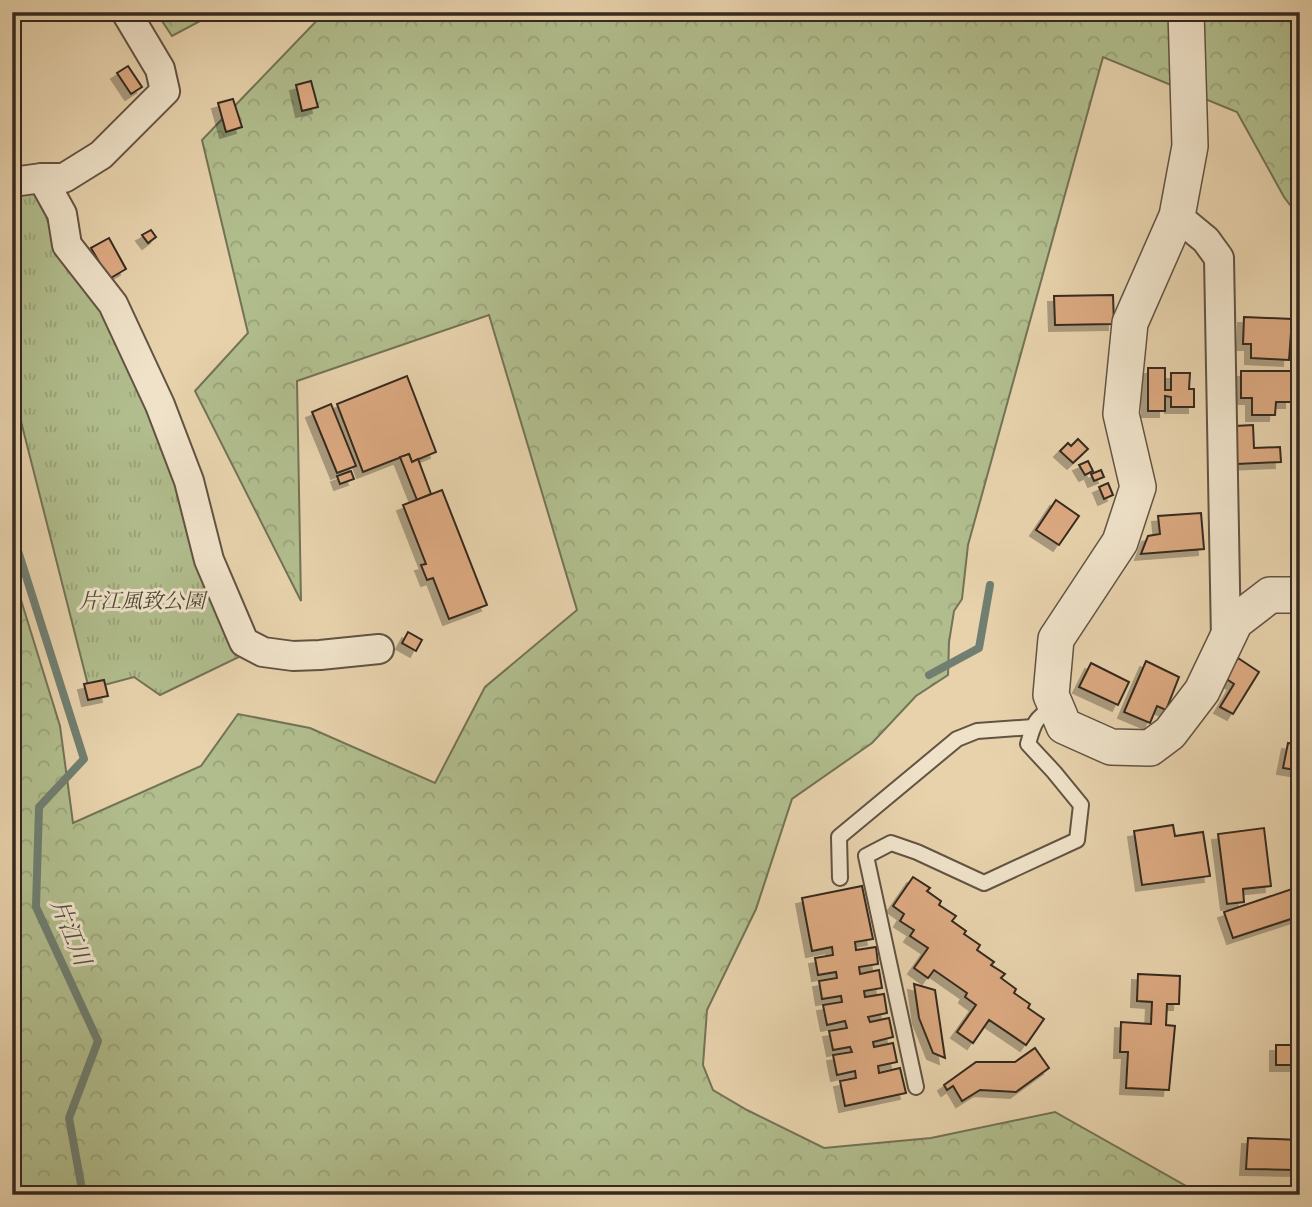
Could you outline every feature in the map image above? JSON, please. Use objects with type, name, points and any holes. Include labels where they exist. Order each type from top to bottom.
[{"type":"street","points":[[12,182],[64,178],[100,155],[165,91],[160,69],[126,12]]},
{"type":"street","points":[[1186,12],[1190,146],[1177,216],[1129,323],[1121,414],[1138,487],[1120,542],[1056,639],[1051,695],[1044,716],[1111,747],[1150,748],[1170,733],[1202,691],[1235,622],[1270,595],[1300,595]]},
{"type":"street","points":[[43,178],[62,214],[67,245],[113,304],[160,405],[190,481],[209,560],[244,642],[263,652],[293,656],[379,649]]},
{"type":"street","points":[[1177,216],[1206,240],[1219,258],[1226,640]]},
{"type":"lane","points":[[840,878],[839,837],[957,738],[1044,716]]},
{"type":"lane","points":[[916,1087],[866,856],[891,843],[984,883],[1077,840],[1080,805],[1028,744],[1044,716]]},
{"type":"green space","points":[[156,12],[217,12],[172,36]]},
{"type":"green space","points":[[325,12],[1300,12],[1300,218],[1284,197],[1237,112],[1103,57],[968,545],[962,599],[954,611],[949,642],[948,675],[916,696],[872,743],[792,799],[756,909],[707,1010],[703,1065],[713,1090],[824,1148],[931,1138],[1055,1112],[1202,1195],[12,1195],[12,571],[60,726],[73,823],[201,766],[238,714],[310,728],[435,783],[485,687],[577,610],[489,315],[297,381],[301,601],[195,391],[248,333],[202,140]]},
{"type":"green space","name":"片江風致公園","points":[[40,186],[152,404],[243,655],[160,695],[134,677],[89,689],[12,386],[12,189]]},
{"type":"building","points":[[128,66],[142,87],[131,94],[117,73]]},
{"type":"building","points":[[311,81],[318,107],[302,111],[296,85]]},
{"type":"building","points":[[233,99],[242,127],[226,132],[218,103]]},
{"type":"building","points":[[151,230],[156,237],[148,243],[142,235]]},
{"type":"building","points":[[109,238],[126,269],[109,279],[91,248]]},
{"type":"building","points":[[1113,295],[1114,324],[1055,325],[1054,296]]},
{"type":"building","points":[[1244,317],[1292,319],[1289,360],[1251,358],[1251,344],[1243,344]]},
{"type":"building","points":[[1148,368],[1165,368],[1165,390],[1171,390],[1171,373],[1190,373],[1189,389],[1194,389],[1194,407],[1171,407],[1171,397],[1165,396],[1165,411],[1148,411]]},
{"type":"building","points":[[1241,371],[1300,371],[1299,387],[1291,386],[1291,402],[1276,402],[1275,415],[1252,415],[1252,398],[1241,398]]},
{"type":"building","points":[[407,376],[436,452],[412,462],[409,454],[363,472],[337,404]]},
{"type":"building","points":[[331,404],[356,466],[337,473],[312,412]]},
{"type":"building","points":[[1253,425],[1254,448],[1280,447],[1281,462],[1237,464],[1235,426]]},
{"type":"building","points":[[1078,439],[1088,449],[1073,463],[1060,451],[1068,443],[1071,446]]},
{"type":"building","points":[[409,454],[412,462],[418,459],[431,494],[417,500],[400,457]]},
{"type":"building","points":[[1088,461],[1093,471],[1085,475],[1079,465]]},
{"type":"building","points":[[1101,470],[1104,477],[1094,481],[1091,474]]},
{"type":"building","points":[[351,471],[354,479],[340,484],[337,476]]},
{"type":"building","points":[[1108,483],[1113,495],[1104,499],[1099,487]]},
{"type":"building","points":[[442,490],[487,605],[449,619],[433,578],[427,580],[421,565],[426,564],[403,505]]},
{"type":"building","points":[[1056,500],[1079,516],[1059,545],[1036,530]]},
{"type":"building","points":[[1201,513],[1204,549],[1141,554],[1148,536],[1160,534],[1158,516]]},
{"type":"building","points":[[408,632],[422,640],[416,651],[402,643]]},
{"type":"building","points":[[1238,658],[1259,672],[1233,714],[1220,707],[1234,684],[1225,678]]},
{"type":"building","points":[[1146,661],[1179,677],[1166,710],[1157,706],[1150,723],[1124,712]]},
{"type":"building","points":[[1091,663],[1129,682],[1118,705],[1079,687]]},
{"type":"building","points":[[104,680],[108,696],[88,700],[84,684]]},
{"type":"building","points":[[1288,743],[1300,745],[1296,770],[1283,768]]},
{"type":"building","points":[[1173,825],[1175,836],[1203,832],[1210,876],[1142,885],[1134,831]]},
{"type":"building","points":[[1264,828],[1271,886],[1243,889],[1244,902],[1227,904],[1218,834]]},
{"type":"building","points":[[913,877],[930,888],[927,891],[941,901],[939,905],[956,916],[952,921],[980,945],[977,950],[994,962],[991,965],[1005,974],[1001,978],[1016,989],[1014,993],[1030,1004],[1028,1008],[1044,1019],[1026,1045],[989,1020],[973,1043],[957,1032],[976,1005],[965,997],[967,993],[934,970],[928,978],[914,968],[928,948],[910,936],[914,930],[900,921],[904,914],[893,906]]},
{"type":"building","points":[[862,886],[873,939],[855,942],[856,950],[876,947],[878,964],[859,967],[860,974],[879,970],[882,988],[864,991],[865,997],[884,994],[887,1013],[868,1017],[870,1022],[889,1018],[893,1037],[873,1042],[874,1047],[893,1043],[897,1062],[878,1066],[879,1073],[900,1068],[906,1093],[845,1106],[840,1081],[856,1078],[855,1071],[837,1075],[833,1055],[852,1052],[850,1047],[833,1050],[829,1031],[847,1028],[845,1021],[827,1025],[823,1005],[842,1002],[841,996],[822,999],[819,981],[837,978],[836,972],[818,975],[815,958],[833,955],[832,947],[812,951],[802,898]]},
{"type":"building","points":[[1292,889],[1300,916],[1233,938],[1224,912]]},
{"type":"building","points":[[1138,974],[1180,976],[1179,1004],[1167,1004],[1166,1025],[1175,1026],[1169,1090],[1126,1088],[1128,1052],[1120,1052],[1121,1022],[1151,1024],[1152,1002],[1137,1001]]},
{"type":"building","points":[[914,984],[935,990],[945,1058],[933,1053],[919,1018]]},
{"type":"building","points":[[1276,1045],[1298,1045],[1298,1065],[1276,1065]]},
{"type":"building","points":[[1035,1048],[1049,1068],[1016,1092],[980,1090],[962,1101],[953,1086],[947,1090],[944,1085],[976,1062],[1015,1062]]},
{"type":"building","points":[[1248,1138],[1300,1140],[1300,1170],[1246,1169]]},
{"type":"waterway","name":"片江川","points":[[12,532],[84,759],[39,807],[36,907],[98,1041],[69,1118],[83,1195]]},
{"type":"waterway","points":[[929,675],[979,648],[990,585]]}]
